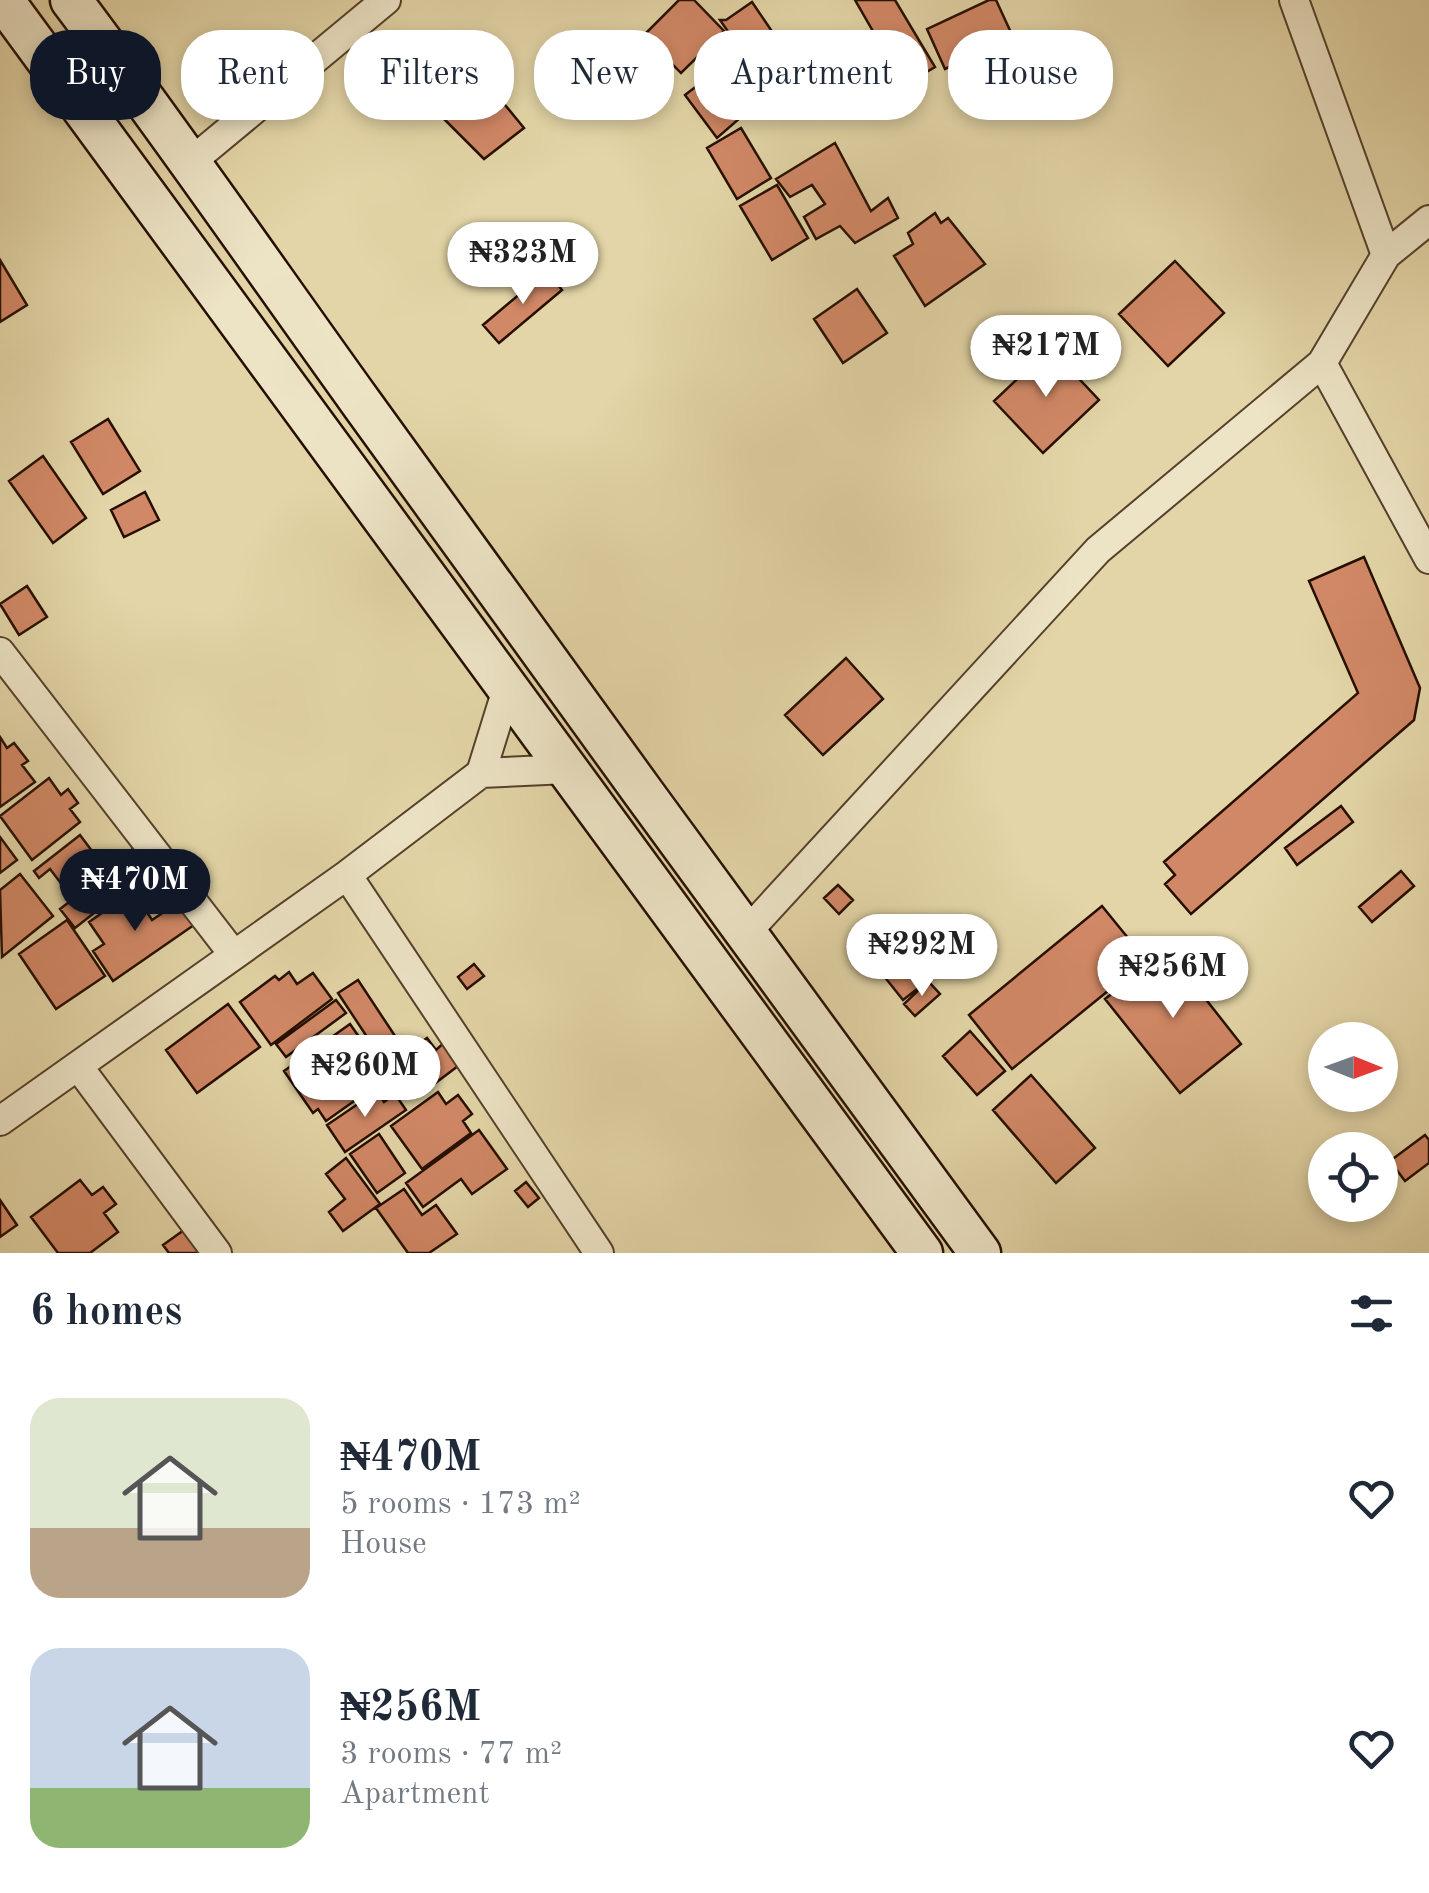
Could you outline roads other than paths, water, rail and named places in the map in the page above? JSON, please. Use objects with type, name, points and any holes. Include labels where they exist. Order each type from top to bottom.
[{"type":"main road","points":[[4,0],[922,1253]]},
{"type":"main road","points":[[72,0],[192,161],[311,333],[745,934],[980,1253]]},
{"type":"main road","points":[[274,366],[311,333]]},
{"type":"street","points":[[192,161],[352,14],[386,0]]},
{"type":"street","points":[[1294,0],[1386,254]]},
{"type":"street","points":[[745,934],[1098,550],[1322,364],[1386,254],[1429,220]]},
{"type":"street","points":[[1322,364],[1429,559]]},
{"type":"street","points":[[4,666],[234,954]]},
{"type":"street","points":[[481,772],[508,686]]},
{"type":"street","points":[[0,1121],[346,874],[481,772],[568,769]]},
{"type":"street","points":[[346,874],[599,1253]]},
{"type":"street","points":[[78,1066],[217,1253]]}]
